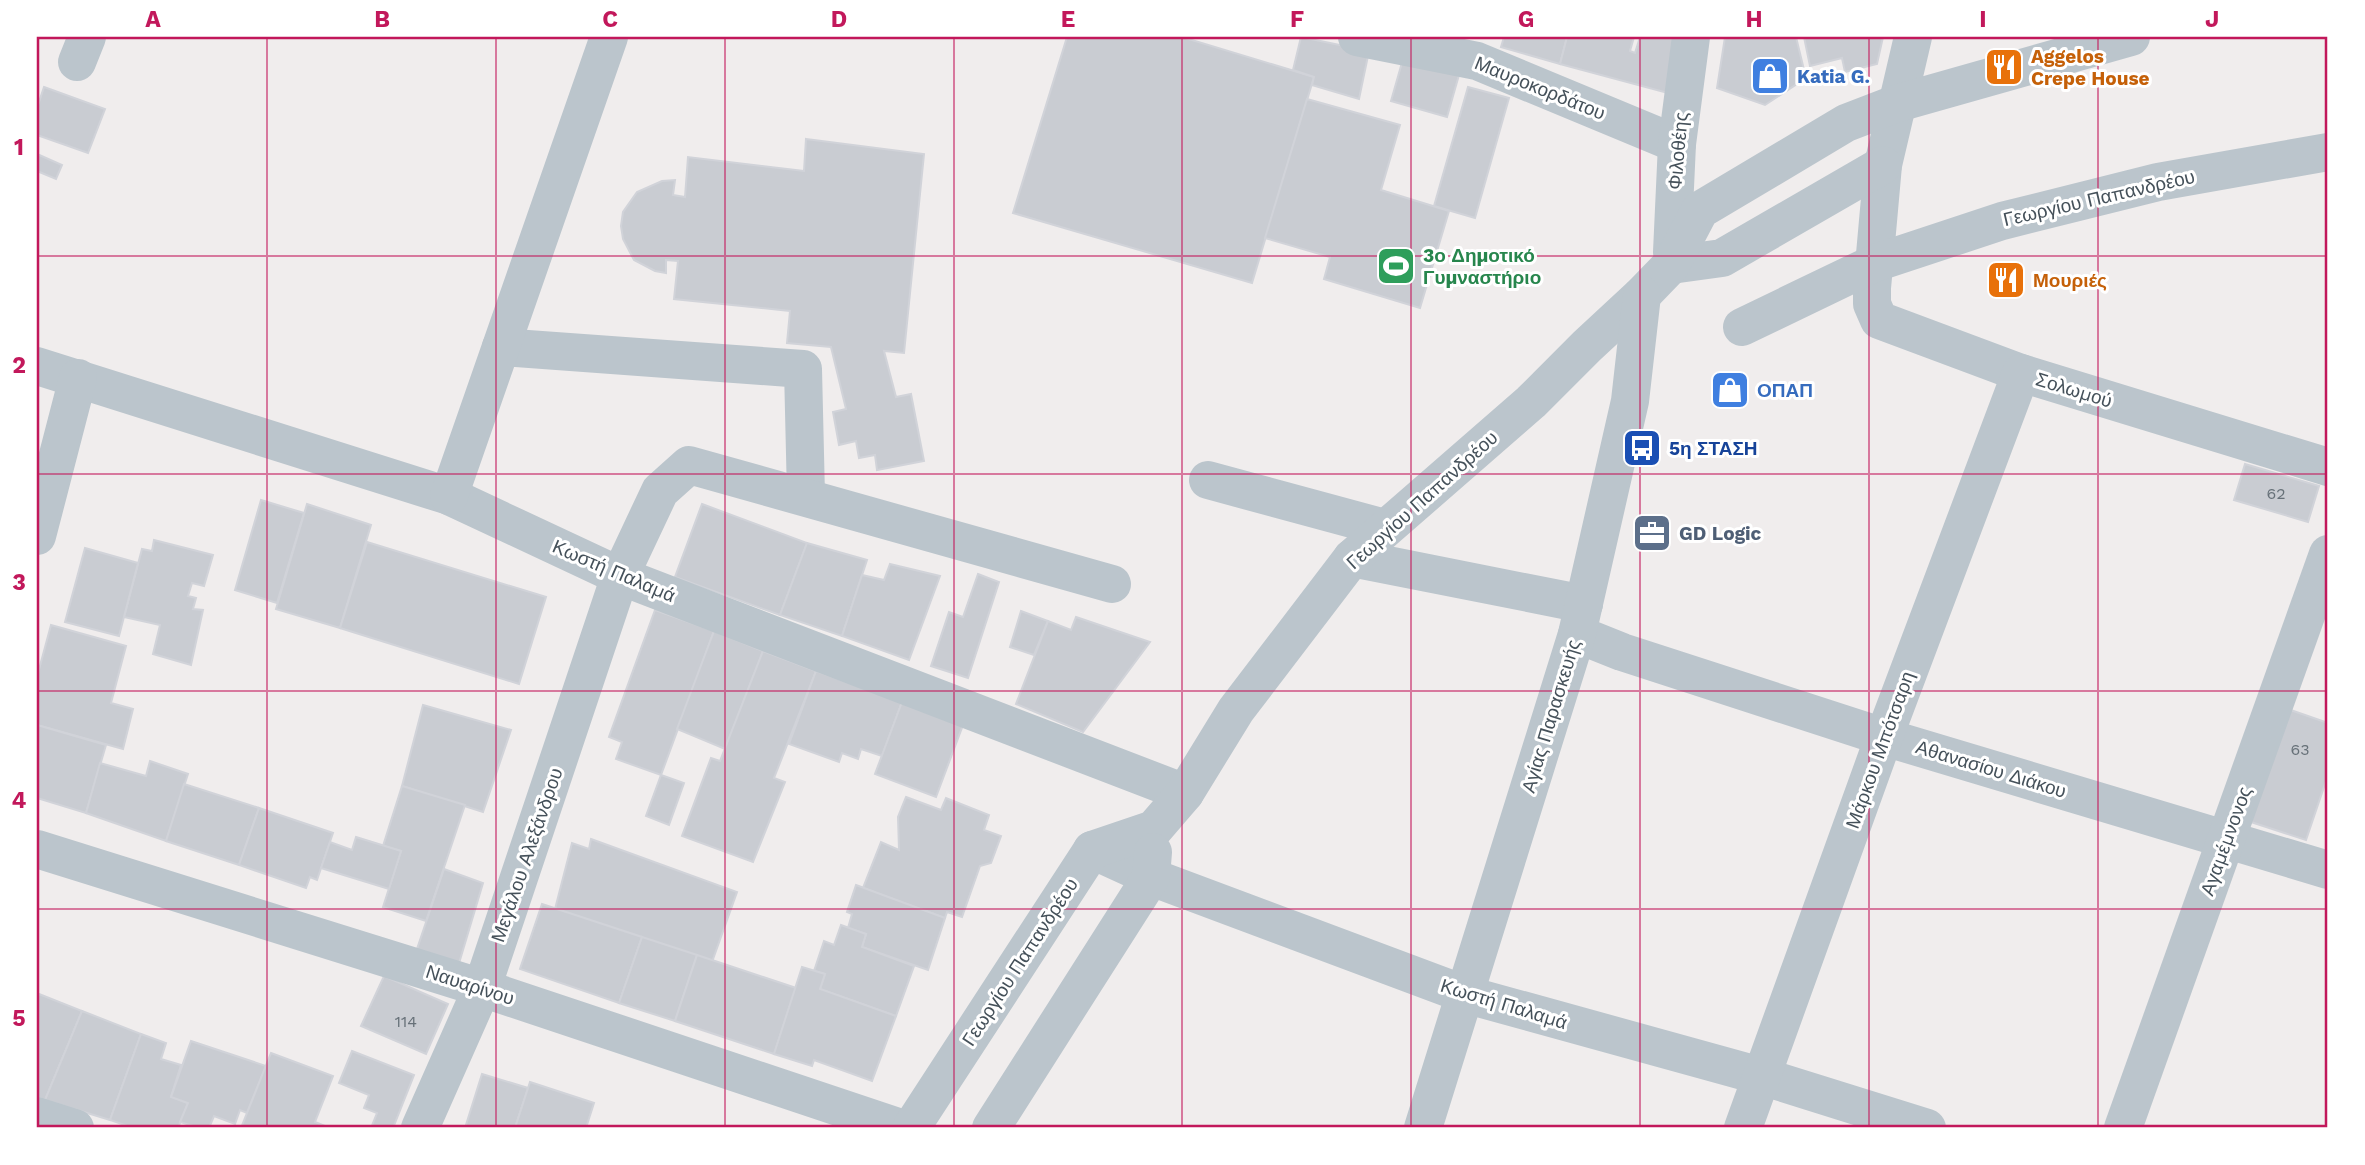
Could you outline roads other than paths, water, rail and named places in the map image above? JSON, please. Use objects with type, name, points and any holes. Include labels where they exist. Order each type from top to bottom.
[{"type":"street","points":[[449,495],[609,37]]},
{"type":"street","name":"Μαυροκορδάτου","points":[[1357,37],[1480,49],[1677,144]]},
{"type":"street","name":"Φιλοθέης","points":[[1671,265],[1677,144],[1691,37]]},
{"type":"street","points":[[1875,263],[1883,164],[1913,37]]},
{"type":"street","name":"Γεωργίου Παπανδρέου","points":[[1154,829],[1185,793],[1236,710],[1352,558],[1531,402],[1642,295],[1671,265],[1700,209],[1846,123],[1898,103],[2131,37]]},
{"type":"street","name":"Γεωργίου Παπανδρέου","points":[[1741,327],[1875,263],[2002,221],[2145,185],[2328,152]]},
{"type":"street","points":[[1671,265],[1722,258],[1883,164]]},
{"type":"street","name":"Σολωμού","points":[[1875,263],[1872,304],[1879,320],[2021,373],[2328,467]]},
{"type":"street","name":"Αγίας Παρασκευής","points":[[1423,1128],[1580,619],[1630,401],[1642,295]]},
{"type":"street","points":[[501,347],[803,369],[806,496],[1112,584]]},
{"type":"street","name":"Κωστή Παλαμά","points":[[37,366],[449,495],[620,576],[1185,793]]},
{"type":"street","name":"Μάρκου Μπότσαρη","points":[[1743,1128],[1884,737],[2021,373]]},
{"type":"street","points":[[37,536],[78,377]]},
{"type":"street","name":"Μεγάλου Αλεξάνδρου","points":[[420,1128],[482,988],[620,576],[660,491],[689,464],[806,496]]},
{"type":"street","points":[[1208,480],[1385,528]]},
{"type":"street","name":"Αγαμέμνονος","points":[[2123,1128],[2328,554]]},
{"type":"street","name":"Αθανασίου Διάκου","points":[[1352,558],[1580,619],[1622,652],[1884,737],[2328,870]]},
{"type":"street","points":[[991,1128],[1151,877],[1154,829],[1092,850]]},
{"type":"street","name":"Ναυαρίνου","points":[[37,849],[482,988],[901,1128]]},
{"type":"street","name":"Γεωργίου Παπανδρέου","points":[[911,1128],[1092,850]]},
{"type":"street","name":"Κωστή Παλαμά","points":[[1092,850],[1151,877],[1464,994],[1761,1076],[1927,1128]]},
{"type":"street","points":[[37,1116],[75,1128]]},
{"type":"place","name":"Aggelos Crepe House","points":[[2004,67]]},
{"type":"place","name":"Katia G.","points":[[1770,76]]},
{"type":"place","name":"3ο Δημοτικό Γυμναστήριο","points":[[1396,266]]},
{"type":"place","name":"Μουριές","points":[[2006,280]]},
{"type":"place","name":"ΟΠΑΠ","points":[[1730,390]]},
{"type":"place","name":"5η ΣΤΑΣΗ","points":[[1642,448]]},
{"type":"place","name":"GD Logic","points":[[1652,533]]}]
